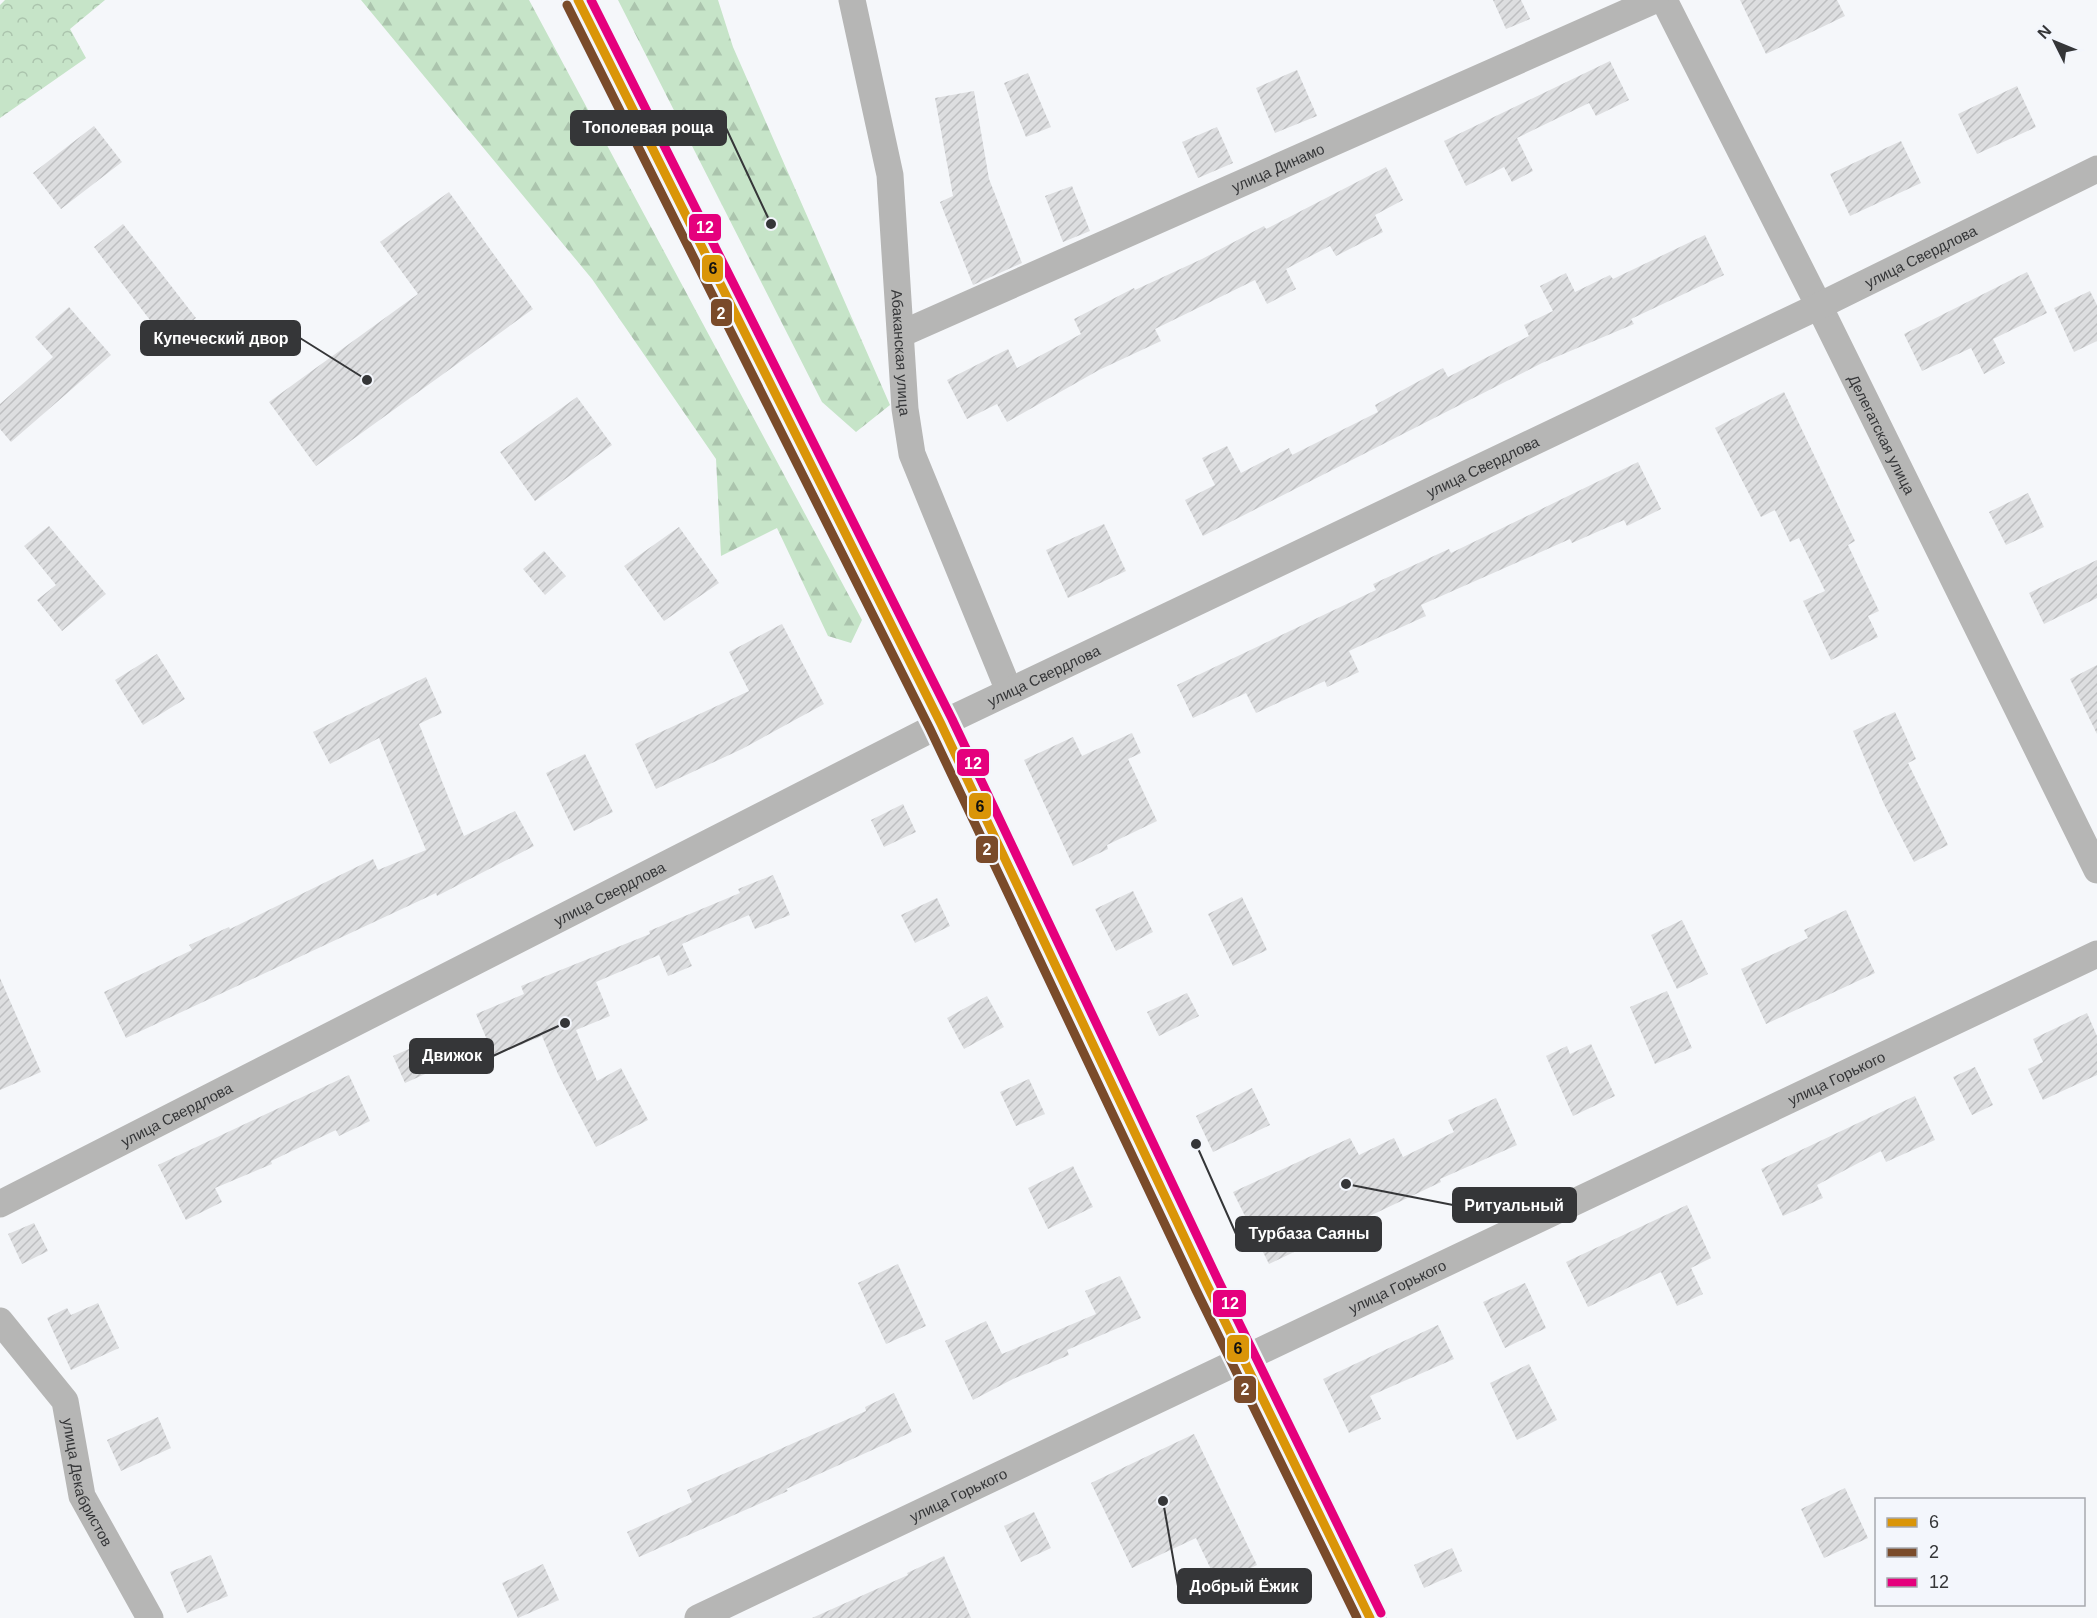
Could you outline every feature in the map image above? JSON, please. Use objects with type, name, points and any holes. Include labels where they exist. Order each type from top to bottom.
[{"type":"main road","points":[[578,0],[941,724],[1370,1618]]},
{"type":"street","name":"Абаканская улица","points":[[852,0],[890,175],[905,409],[912,454],[1009,691]]},
{"type":"street","name":"улица Динамо","points":[[901,334],[1655,0]]},
{"type":"street","name":"Делегатская улица","points":[[1664,0],[1819,306],[2097,870]]},
{"type":"street","name":"улица Свердлова","points":[[0,1204],[941,724],[1819,306],[2097,169]]},
{"type":"street","name":"улица Горького","points":[[698,1618],[2097,954]]},
{"type":"street","name":"улица Декабристов","points":[[0,1321],[64,1401],[82,1496],[150,1618]]},
{"type":"green space","points":[[5,0],[105,0],[70,29],[86,58],[0,118],[0,5]]},
{"type":"green space","points":[[361,0],[529,0],[862,620],[851,643],[828,636],[777,528],[721,556],[716,459],[592,279]]},
{"type":"green space","points":[[618,0],[718,0],[733,47],[890,405],[856,432],[822,402]]},
{"type":"building","points":[[1493,0],[1521,0],[1530,19],[1506,29]]},
{"type":"building","points":[[1740,0],[1837,0],[1845,16],[1766,54]]},
{"type":"building","points":[[1610,61],[1629,100],[1596,116],[1589,103],[1517,138],[1533,171],[1512,182],[1504,167],[1466,186],[1444,141]]},
{"type":"building","points":[[1297,70],[1317,116],[1275,133],[1256,88]]},
{"type":"building","points":[[1028,73],[1051,127],[1026,137],[1004,83]]},
{"type":"building","points":[[2017,86],[2036,127],[1977,154],[1958,114]]},
{"type":"building","points":[[974,91],[989,179],[1022,263],[973,285],[940,202],[953,196],[935,98]]},
{"type":"building","points":[[94,126],[122,162],[61,209],[33,173]]},
{"type":"building","points":[[1217,127],[1233,163],[1198,178],[1182,142]]},
{"type":"building","points":[[1901,141],[1921,183],[1850,216],[1830,174]]},
{"type":"building","points":[[1386,167],[1403,200],[1375,215],[1383,232],[1336,256],[1330,246],[1286,269],[1296,289],[1267,304],[1255,280],[1155,329],[1161,341],[1099,370],[1007,422],[997,404],[967,419],[947,380],[1008,349],[1017,368],[1081,334],[1074,319],[1134,288],[1135,290],[1202,259],[1264,226],[1266,229]]},
{"type":"building","points":[[1072,186],[1090,231],[1063,242],[1045,196]]},
{"type":"building","points":[[449,192],[533,309],[316,466],[269,402],[418,294],[380,242]]},
{"type":"building","points":[[123,224],[196,318],[166,341],[94,247]]},
{"type":"building","points":[[1705,235],[1724,275],[1631,319],[1634,324],[1542,363],[1203,536],[1185,500],[1215,485],[1202,458],[1227,446],[1241,473],[1289,448],[1292,455],[1378,412],[1375,405],[1443,368],[1448,377],[1529,336],[1524,325],[1553,311],[1540,286],[1566,273],[1575,292],[1610,275],[1613,279]]},
{"type":"building","points":[[2027,272],[2047,313],[1993,339],[2005,363],[1984,374],[1971,348],[1922,371],[1904,334]]},
{"type":"building","points":[[2090,291],[2097,305],[2097,341],[2074,352],[2054,308]]},
{"type":"building","points":[[69,307],[111,355],[11,442],[0,429],[0,404],[53,357],[35,337]]},
{"type":"building","points":[[1784,392],[1855,541],[1848,545],[1879,611],[1868,616],[1878,637],[1831,660],[1803,601],[1825,591],[1799,538],[1790,542],[1775,510],[1761,517],[1715,428]]},
{"type":"building","points":[[577,397],[612,445],[535,501],[500,452]]},
{"type":"building","points":[[1638,462],[1661,509],[1627,526],[1624,520],[1572,543],[1570,539],[1421,605],[1426,616],[1349,651],[1359,672],[1327,687],[1325,681],[1256,713],[1246,693],[1193,718],[1177,685],[1376,590],[1373,584],[1449,549],[1451,553]]},
{"type":"building","points":[[2028,493],[2044,527],[2006,545],[1989,512]]},
{"type":"building","points":[[1104,524],[1126,571],[1068,598],[1046,550]]},
{"type":"building","points":[[49,526],[106,594],[62,631],[37,600],[56,585],[24,546]]},
{"type":"building","points":[[679,527],[719,583],[664,621],[624,566]]},
{"type":"building","points":[[544,551],[566,576],[545,595],[523,569]]},
{"type":"building","points":[[2097,560],[2097,598],[2044,624],[2029,593]]},
{"type":"building","points":[[782,624],[824,704],[742,749],[656,789],[635,744],[749,691],[729,652]]},
{"type":"building","points":[[157,654],[185,699],[143,725],[115,680]]},
{"type":"building","points":[[2097,665],[2097,734],[2070,679]]},
{"type":"building","points":[[426,677],[442,713],[419,724],[464,836],[515,811],[534,846],[437,896],[436,893],[126,1038],[104,992],[192,950],[189,945],[229,927],[230,929],[373,859],[378,870],[426,850],[379,738],[330,764],[313,732]]},
{"type":"building","points":[[1895,712],[1916,759],[1908,763],[1948,845],[1914,862],[1884,804],[1853,731]]},
{"type":"building","points":[[1132,733],[1141,753],[1128,759],[1157,821],[1107,845],[1108,849],[1073,866],[1024,760],[1073,737],[1082,756]]},
{"type":"building","points":[[585,754],[613,812],[574,831],[546,773]]},
{"type":"building","points":[[903,804],[916,832],[884,847],[871,820]]},
{"type":"building","points":[[773,875],[790,915],[755,929],[749,915],[682,944],[692,966],[668,976],[659,955],[596,982],[610,1016],[576,1030],[597,1081],[621,1068],[648,1120],[596,1147],[558,1074],[542,1036],[494,1056],[476,1014],[524,994],[521,986],[650,934],[649,931],[740,893],[738,889]]},
{"type":"building","points":[[1133,891],[1153,932],[1116,951],[1095,909]]},
{"type":"building","points":[[1242,897],[1267,950],[1233,966],[1208,914]]},
{"type":"building","points":[[937,898],[950,926],[915,943],[901,915]]},
{"type":"building","points":[[1846,910],[1875,973],[1766,1024],[1741,969],[1808,938],[1804,930]]},
{"type":"building","points":[[1682,920],[1708,974],[1677,989],[1651,935]]},
{"type":"building","points":[[0,978],[41,1072],[0,1090]]},
{"type":"building","points":[[1667,991],[1692,1048],[1655,1064],[1630,1007]]},
{"type":"building","points":[[1187,993],[1199,1016],[1159,1036],[1147,1012]]},
{"type":"building","points":[[987,996],[1004,1027],[964,1049],[947,1018]]},
{"type":"building","points":[[2087,1013],[2097,1036],[2097,1075],[2043,1100],[2028,1069],[2043,1062],[2033,1039]]},
{"type":"building","points":[[420,1044],[432,1071],[405,1083],[393,1056]]},
{"type":"building","points":[[1591,1044],[1615,1096],[1573,1116],[1546,1056],[1567,1046],[1570,1054]]},
{"type":"building","points":[[1975,1067],[1993,1105],[1972,1115],[1953,1077]]},
{"type":"building","points":[[349,1075],[370,1121],[339,1136],[336,1130],[271,1161],[272,1164],[215,1188],[222,1202],[186,1220],[158,1165]]},
{"type":"building","points":[[1029,1079],[1045,1114],[1016,1126],[1000,1092]]},
{"type":"building","points":[[1252,1088],[1270,1125],[1213,1152],[1196,1116]]},
{"type":"building","points":[[1915,1096],[1935,1140],[1886,1162],[1881,1151],[1817,1185],[1823,1198],[1783,1216],[1761,1169]]},
{"type":"building","points":[[1496,1098],[1517,1145],[1440,1179],[1441,1182],[1269,1264],[1233,1192],[1350,1138],[1359,1155],[1394,1138],[1403,1157],[1454,1132],[1448,1120]]},
{"type":"building","points":[[1073,1166],[1093,1207],[1048,1229],[1028,1188]]},
{"type":"building","points":[[1687,1205],[1711,1258],[1691,1268],[1703,1294],[1677,1306],[1661,1272],[1588,1307],[1566,1262]]},
{"type":"building","points":[[34,1223],[48,1251],[22,1264],[8,1234]]},
{"type":"building","points":[[898,1264],[926,1326],[886,1344],[858,1283]]},
{"type":"building","points":[[1120,1276],[1141,1318],[1067,1350],[1069,1355],[1013,1379],[973,1400],[945,1341],[986,1321],[1002,1354],[1096,1314],[1085,1291]]},
{"type":"building","points":[[1525,1283],[1546,1328],[1505,1348],[1483,1302]]},
{"type":"building","points":[[98,1303],[119,1348],[71,1370],[47,1318],[67,1308],[71,1315]]},
{"type":"building","points":[[1438,1325],[1454,1359],[1370,1396],[1381,1419],[1349,1433],[1323,1379]]},
{"type":"building","points":[[1529,1364],[1557,1420],[1517,1440],[1490,1383]]},
{"type":"building","points":[[894,1393],[912,1432],[786,1489],[788,1491],[639,1557],[627,1532],[692,1502],[687,1490],[866,1411],[865,1407]]},
{"type":"building","points":[[158,1417],[171,1448],[121,1471],[107,1440]]},
{"type":"building","points":[[1194,1434],[1257,1565],[1218,1584],[1196,1538],[1132,1568],[1091,1483]]},
{"type":"building","points":[[1845,1488],[1868,1538],[1824,1558],[1801,1509]]},
{"type":"building","points":[[1034,1512],[1051,1548],[1021,1562],[1004,1526]]},
{"type":"building","points":[[1452,1548],[1462,1571],[1424,1588],[1414,1565]]},
{"type":"building","points":[[211,1555],[228,1596],[187,1613],[170,1572]]},
{"type":"building","points":[[944,1556],[971,1618],[812,1618],[908,1575],[907,1573]]},
{"type":"building","points":[[543,1564],[559,1600],[518,1618],[502,1583]]},
{"type":"transit line","name":"6","points":[[578,0],[941,724],[1207,1285],[1370,1618]]},
{"type":"transit line","name":"12","points":[[591,0],[952,719],[1218,1280],[1381,1613]]},
{"type":"transit line","name":"2","points":[[567,5],[930,729],[1196,1290],[1357,1618]]},
{"type":"place","name":"Тополевая роща","points":[[771,224]]},
{"type":"place","name":"Купеческий двор","points":[[367,380]]},
{"type":"place","name":"Движок","points":[[565,1023]]},
{"type":"place","name":"Турбаза Саяны","points":[[1196,1144]]},
{"type":"place","name":"Ритуальный","points":[[1346,1184]]},
{"type":"place","name":"Добрый Ёжик","points":[[1163,1501]]}]
